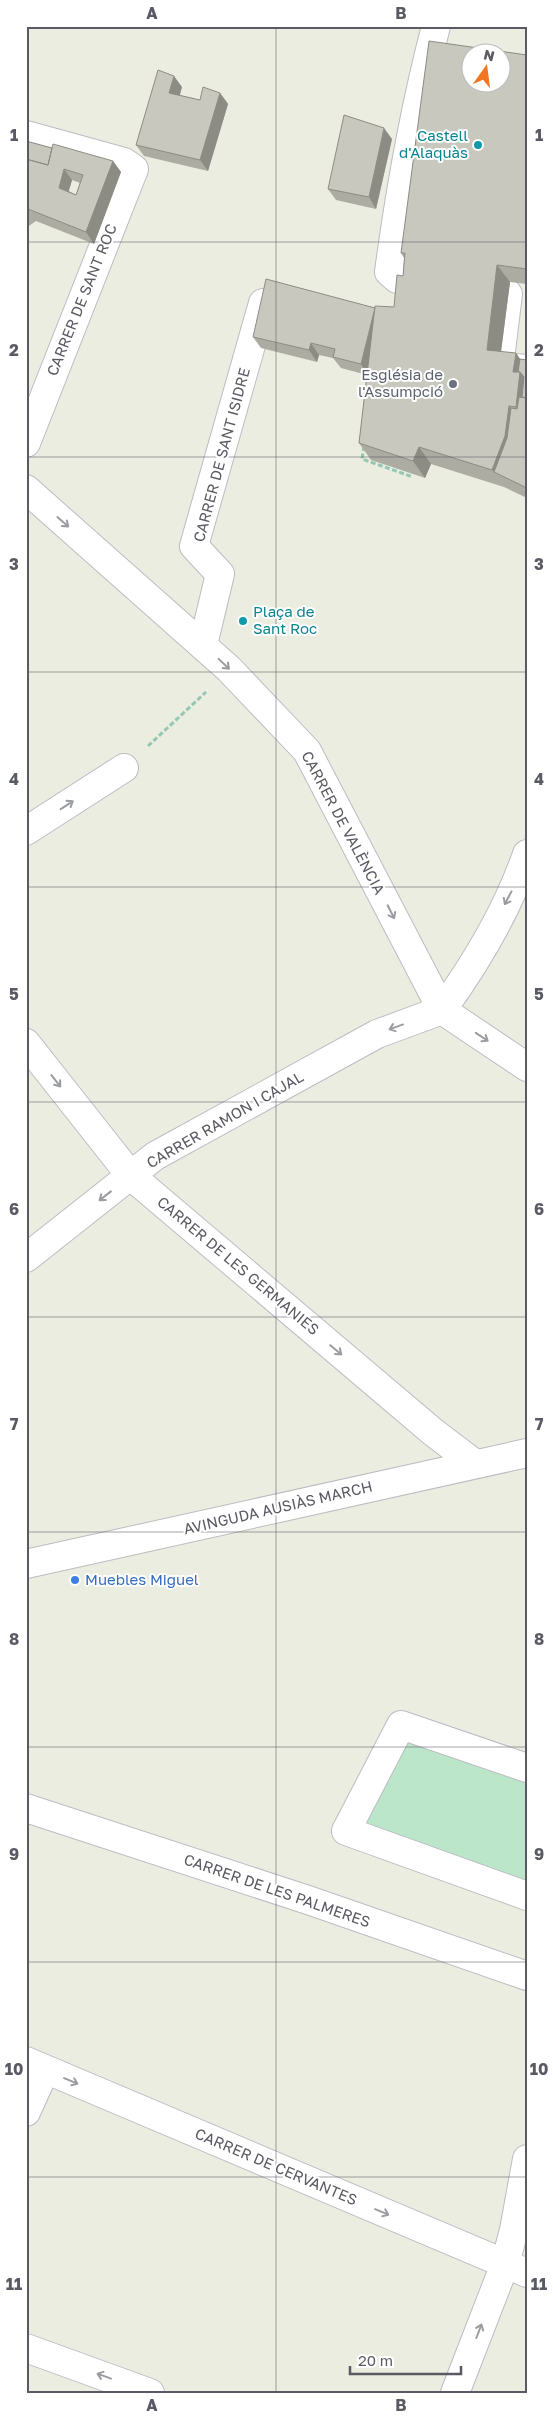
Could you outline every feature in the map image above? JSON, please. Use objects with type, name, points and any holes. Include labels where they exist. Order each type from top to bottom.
[{"type":"street","points":[[416,283],[397,279],[389,272],[397,213],[422,83],[436,26]]},
{"type":"street","name":"CARRER DE SANT ROC","points":[[26,135],[124,162],[134,169],[26,443]]},
{"type":"street","name":"CARRER DE SANT ISIDRE","points":[[203,645],[220,574],[194,546],[268,288]]},
{"type":"street","points":[[521,297],[499,366],[527,369]]},
{"type":"street","name":"CARRER DE VALÈNCIA","points":[[26,489],[229,669],[307,751],[442,1010],[527,1067]]},
{"type":"street","points":[[26,832],[124,768]]},
{"type":"street","points":[[442,1010],[470,969],[518,880],[527,854]]},
{"type":"street","name":"CARRER RAMON I CAJAL","points":[[26,1258],[156,1156],[262,1084],[377,1034],[442,1010]]},
{"type":"street","name":"CARRER DE LES GERMANIES","points":[[26,1043],[131,1176],[433,1432],[475,1464]]},
{"type":"street","name":"AVINGUDA AUSIÀS MARCH","points":[[27,1561],[527,1453]]},
{"type":"street","points":[[527,1768],[401,1726],[346,1831],[527,1896]]},
{"type":"street","name":"CARRER DE LES PALMERES","points":[[26,1808],[308,1900],[527,1976]]},
{"type":"street","points":[[26,2112],[36,2066]]},
{"type":"street","name":"CARRER DE CERVANTES","points":[[36,2066],[516,2268]]},
{"type":"street","points":[[455,2393],[516,2268],[514,2230],[527,2159]]},
{"type":"street","points":[[26,2348],[150,2393]]},
{"type":"path","points":[[365,442],[362,459],[413,476]]},
{"type":"path","points":[[124,768],[229,669]]},
{"type":"green space","points":[[403,1730],[527,1774],[527,1890],[352,1828]]},
{"type":"building","points":[[429,41],[460,45],[460,92],[510,92],[510,53],[527,55],[527,269],[497,265],[487,350],[516,353],[513,372],[520,372],[516,407],[509,406],[505,436],[492,470],[419,447],[413,461],[359,443],[375,306],[394,307],[397,275],[403,276],[405,253],[401,253]]},
{"type":"building","points":[[158,70],[174,76],[169,93],[200,100],[203,87],[220,93],[200,160],[136,145]]},
{"type":"building","points":[[344,115],[384,128],[369,197],[328,189]]},
{"type":"building","points":[[26,141],[52,148],[48,165],[26,159]]},
{"type":"building","points":[[53,144],[113,161],[86,232],[28,209],[26,211],[26,159],[48,165]],"holes":[[[64,169],[83,175],[76,195],[59,188]]]},
{"type":"building","points":[[266,279],[375,308],[361,364],[333,357],[335,349],[311,343],[309,350],[253,337]]},
{"type":"building","points":[[520,359],[527,360],[527,398],[522,397],[524,377],[518,372]]},
{"type":"building","points":[[519,397],[527,398],[527,488],[494,472],[507,438],[511,408],[517,409]]},
{"type":"place","name":"Castell d'Alaquàs","points":[[478,145]]},
{"type":"place","name":"Església de l'Assumpció","points":[[453,384]]},
{"type":"place","name":"Plaça de Sant Roc","points":[[243,621]]},
{"type":"place","name":"Muebles Miguel","points":[[75,1580]]}]
